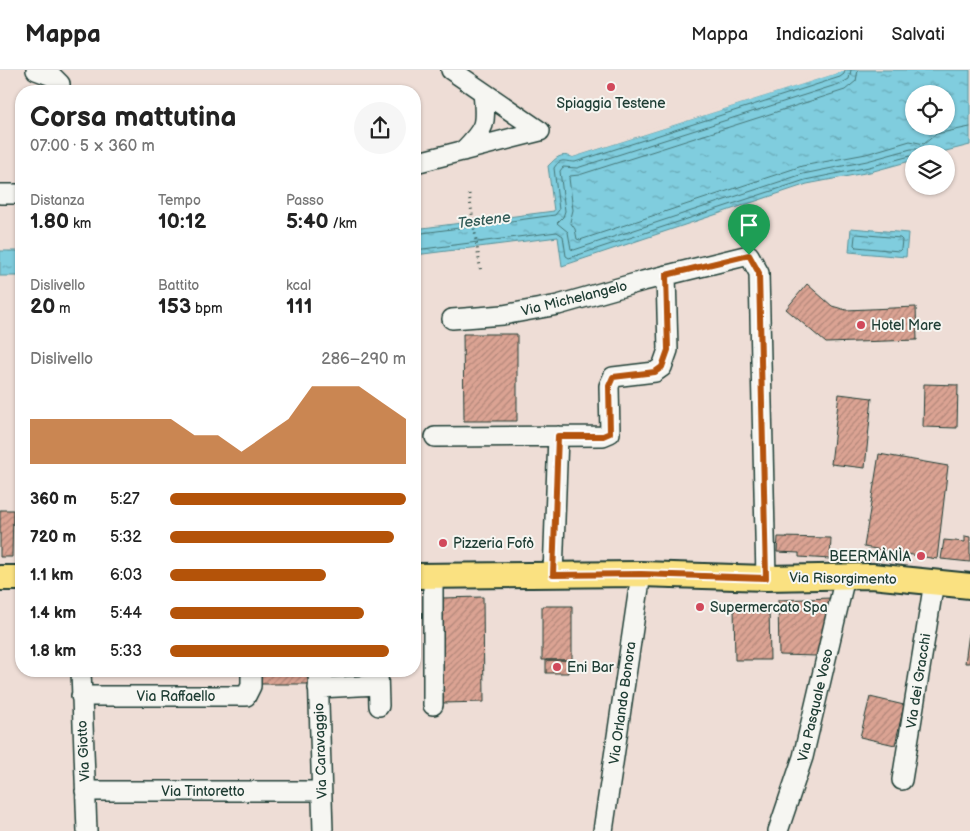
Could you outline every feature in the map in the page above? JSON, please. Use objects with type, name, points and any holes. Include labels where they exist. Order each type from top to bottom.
[{"type":"main road","name":"Via Risorgimento","points":[[424,576],[641,574],[766,578],[872,576],[970,586]]},
{"type":"main road","points":[[0,578],[15,578]]},
{"type":"street","points":[[36,70],[52,76],[60,85]]},
{"type":"street","points":[[421,162],[540,131],[451,70]]},
{"type":"street","points":[[464,151],[480,134],[485,116],[483,92]]},
{"type":"street","points":[[0,194],[15,194]]},
{"type":"street","name":"Via Michelangelo","points":[[452,319],[503,315],[558,305],[666,275],[749,255],[759,273],[766,578]]},
{"type":"street","points":[[434,437],[603,436],[610,433],[609,386],[613,377],[655,372],[662,367],[668,350],[666,275]]},
{"type":"street","points":[[553,575],[558,436]]},
{"type":"street","name":"Via Orlando Bonora","points":[[602,830],[641,574]]},
{"type":"street","points":[[424,576],[433,705]]},
{"type":"street","name":"Via Pasquale Voso","points":[[778,831],[804,757],[845,577]]},
{"type":"street","name":"Via dei Gracchi","points":[[902,780],[934,582]]},
{"type":"street","name":"Via Giotto","points":[[81,677],[87,831]]},
{"type":"street","name":"Via Raffaello","points":[[81,696],[246,696],[251,686],[251,677]]},
{"type":"street","points":[[318,679],[378,678],[378,706]]},
{"type":"street","name":"Via Caravaggio","points":[[318,679],[323,831]]},
{"type":"street","name":"Via Tintoretto","points":[[85,791],[322,791]]},
{"type":"path","points":[[469,194],[481,273]]},
{"type":"water","points":[[846,70],[970,70],[970,145],[955,149],[955,145],[905,145],[905,162],[870,172],[807,184],[562,266],[558,237],[421,254],[421,228],[554,211],[548,166],[559,157],[565,155],[573,157]]},
{"type":"water","points":[[851,228],[908,233],[906,257],[849,252]]},
{"type":"water","points":[[0,251],[15,251],[15,276],[0,276]]},
{"type":"pier","points":[[838,70],[847,70],[573,157],[565,154],[565,152],[573,154]]},
{"type":"building","name":"Hotel Mare","points":[[807,284],[832,306],[846,310],[916,307],[917,340],[826,343],[786,309]]},
{"type":"building","points":[[463,334],[517,334],[517,421],[464,421]]},
{"type":"building","points":[[924,384],[958,385],[957,428],[923,427]]},
{"type":"building","points":[[839,394],[872,398],[865,468],[831,464]]},
{"type":"building","points":[[879,454],[948,466],[937,559],[864,547]]},
{"type":"building","points":[[0,510],[13,510],[12,557],[0,557]]},
{"type":"building","points":[[965,536],[970,537],[970,562],[941,559],[944,540],[965,542]]},
{"type":"building","points":[[778,537],[831,538],[830,559],[799,557],[799,553],[777,552]]},
{"type":"building","points":[[483,597],[484,702],[443,703],[442,598]]},
{"type":"building","points":[[831,598],[817,656],[779,655],[778,600]]},
{"type":"building","points":[[542,606],[572,606],[572,660],[542,660]]},
{"type":"building","points":[[734,606],[769,606],[770,660],[735,660]]},
{"type":"building","points":[[970,626],[970,663],[965,663]]},
{"type":"building","name":"Eni Bar","points":[[546,660],[568,660],[568,673],[546,673]]},
{"type":"building","points":[[259,677],[310,677],[310,684],[260,684]]},
{"type":"building","points":[[870,697],[904,705],[895,745],[860,737]]},
{"type":"place","name":"Spiaggia Testene","points":[[611,87]]},
{"type":"place","name":"Hotel Mare","points":[[861,325]]},
{"type":"place","name":"Pizzeria Fofò","points":[[443,543]]},
{"type":"place","name":"BEERMÀNÌA","points":[[921,556]]},
{"type":"place","name":"Supermercato Spa","points":[[700,607]]},
{"type":"place","name":"Eni Bar","points":[[557,667]]},
{"type":"route","points":[[749,255],[759,273],[766,578],[641,574],[553,575],[558,436],[603,436],[610,433],[609,386],[613,377],[655,372],[662,367],[668,350],[666,275],[749,255]]},
{"type":"water label","name":"Testene","points":[[484,220]]}]
